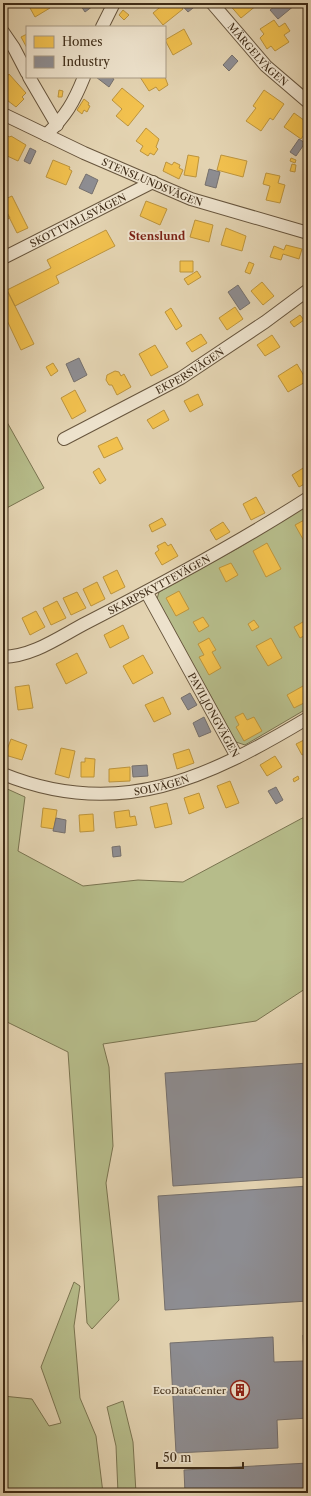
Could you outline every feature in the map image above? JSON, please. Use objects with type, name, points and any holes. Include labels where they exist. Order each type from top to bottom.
[{"type":"street","points":[[102,26],[114,3]]},
{"type":"street","name":"MÄRGELVÄGEN","points":[[212,3],[266,66],[308,102]]},
{"type":"street","points":[[3,32],[14,48],[26,71]]},
{"type":"street","points":[[30,78],[57,125]]},
{"type":"street","points":[[46,135],[57,125],[72,105],[84,78]]},
{"type":"street","name":"STENSLUNDSVÄGEN","points":[[3,114],[84,153],[198,202],[308,232]]},
{"type":"street","name":"SKOTTVALLSVÄGEN","points":[[3,258],[153,182]]},
{"type":"street","name":"EKPERSVÄGEN","points":[[64,439],[181,378],[260,326],[308,290]]},
{"type":"street","name":"SKARPSKYTTEVÄGEN","points":[[3,657],[13,657],[38,649],[147,593],[270,522],[308,498]]},
{"type":"street","name":"PAVILJONGVÄGEN","points":[[147,593],[237,757]]},
{"type":"street","name":"SOLVÄGEN","points":[[3,774],[47,789],[85,794],[110,794],[178,782],[204,773],[237,757],[308,718]]},
{"type":"green space","points":[[3,415],[44,488],[3,510]]},
{"type":"green space","points":[[308,505],[308,708],[245,745],[236,742],[157,599],[159,592],[240,547]]},
{"type":"green space","points":[[3,787],[25,797],[18,851],[83,886],[138,880],[183,882],[308,815],[308,987],[256,1021],[103,1044],[109,1067],[113,1146],[106,1183],[119,1300],[92,1329],[87,1323],[68,1052],[3,1020]]},
{"type":"green space","points":[[74,1282],[80,1286],[74,1326],[80,1398],[96,1436],[103,1493],[3,1493],[3,1396],[32,1399],[49,1426],[61,1423],[41,1367]]},
{"type":"green space","points":[[123,1401],[133,1442],[136,1493],[118,1493],[116,1446],[107,1407]]},
{"type":"building: Homes","points":[[37,3],[47,3],[50,8],[35,17],[30,8]]},
{"type":"building: Homes","points":[[165,3],[178,3],[183,9],[163,25],[153,13]]},
{"type":"building: Homes","points":[[228,3],[255,3],[257,5],[241,18]]},
{"type":"building: Homes","points":[[123,10],[129,15],[124,20],[119,15]]},
{"type":"building: Homes","points":[[274,20],[279,27],[285,23],[290,31],[284,35],[289,42],[275,51],[271,46],[267,49],[260,38],[264,34],[260,29]]},
{"type":"building: Homes","points":[[184,29],[192,44],[173,55],[166,39]]},
{"type":"building: Homes","points":[[26,34],[26,46],[21,37]]},
{"type":"building: Homes","points":[[9,74],[26,93],[22,97],[24,99],[16,107],[3,97],[3,77],[5,79]]},
{"type":"building: Homes","points":[[141,78],[165,78],[168,85],[159,91],[156,87],[149,91]]},
{"type":"building: Homes","points":[[122,88],[144,106],[128,126],[116,116],[122,109],[112,100]]},
{"type":"building: Homes","points":[[59,90],[63,91],[62,97],[58,97]]},
{"type":"building: Homes","points":[[264,90],[284,104],[273,120],[270,118],[261,131],[246,121],[256,108],[253,106]]},
{"type":"building: Homes","points":[[84,99],[90,106],[87,112],[84,110],[82,114],[77,110]]},
{"type":"building: Homes","points":[[294,113],[308,123],[308,129],[301,139],[284,127]]},
{"type":"building: Homes","points":[[146,128],[159,139],[156,147],[158,149],[154,155],[150,153],[148,156],[140,151],[143,146],[136,141]]},
{"type":"building: Homes","points":[[5,135],[11,136],[26,145],[18,161],[3,154]]},
{"type":"building: Homes","points":[[188,155],[199,157],[196,177],[184,175]]},
{"type":"building: Homes","points":[[221,155],[247,161],[243,177],[217,170]]},
{"type":"building: Homes","points":[[291,158],[296,160],[295,163],[290,161]]},
{"type":"building: Homes","points":[[53,160],[70,167],[69,169],[72,171],[66,185],[46,177]]},
{"type":"building: Homes","points":[[166,162],[172,165],[174,162],[180,165],[179,168],[183,170],[179,179],[163,171]]},
{"type":"building: Homes","points":[[292,164],[296,165],[295,172],[290,171]]},
{"type":"building: Homes","points":[[266,173],[280,176],[278,183],[285,185],[280,203],[266,200],[270,186],[263,184]]},
{"type":"building: Homes","points":[[12,196],[28,228],[17,233],[3,205],[3,200]]},
{"type":"building: Homes","points":[[146,201],[167,209],[160,225],[140,216]]},
{"type":"building: Homes","points":[[3,205],[10,218],[3,221]]},
{"type":"building: Homes","points":[[195,220],[213,225],[209,242],[190,237]]},
{"type":"building: Homes","points":[[226,228],[246,236],[242,251],[221,245]]},
{"type":"building: Homes","points":[[106,230],[115,246],[56,276],[59,283],[15,306],[7,290],[51,268],[47,260]]},
{"type":"building: Homes","points":[[286,245],[302,249],[299,259],[283,254],[281,260],[270,257],[274,246],[284,250]]},
{"type":"building: Homes","points":[[180,261],[193,261],[193,272],[180,272]]},
{"type":"building: Homes","points":[[249,262],[254,264],[250,274],[245,272]]},
{"type":"building: Homes","points":[[197,271],[201,277],[188,285],[184,279]]},
{"type":"building: Homes","points":[[262,282],[274,296],[263,305],[251,291]]},
{"type":"building: Homes","points":[[8,292],[34,344],[21,350],[3,312],[3,294]]},
{"type":"building: Homes","points":[[235,307],[243,319],[227,330],[219,318]]},
{"type":"building: Homes","points":[[171,308],[182,326],[176,330],[165,312]]},
{"type":"building: Homes","points":[[300,315],[304,320],[294,327],[290,322]]},
{"type":"building: Homes","points":[[201,334],[207,343],[192,352],[186,343]]},
{"type":"building: Homes","points":[[272,335],[280,347],[265,356],[257,345]]},
{"type":"building: Homes","points":[[155,345],[168,367],[151,376],[139,354]]},
{"type":"building: Homes","points":[[53,363],[58,371],[51,376],[46,367]]},
{"type":"building: Homes","points":[[297,364],[307,381],[288,392],[278,376]]},
{"type":"building: Homes","points":[[115,371],[119,372],[121,376],[124,374],[131,387],[117,395],[112,385],[109,385],[106,380],[107,375]]},
{"type":"building: Homes","points":[[75,390],[86,411],[72,419],[61,398]]},
{"type":"building: Homes","points":[[198,394],[203,405],[190,412],[184,401]]},
{"type":"building: Homes","points":[[164,410],[169,420],[153,429],[147,420]]},
{"type":"building: Homes","points":[[117,437],[123,449],[104,458],[98,446]]},
{"type":"building: Homes","points":[[308,465],[308,482],[299,487],[292,475]]},
{"type":"building: Homes","points":[[99,468],[106,480],[100,484],[93,472]]},
{"type":"building: Homes","points":[[256,497],[265,513],[251,520],[243,504]]},
{"type":"building: Homes","points":[[162,518],[166,525],[152,532],[149,525]]},
{"type":"building: Homes","points":[[308,518],[308,539],[304,541],[295,525]]},
{"type":"building: Homes","points":[[223,522],[230,532],[216,540],[210,530]]},
{"type":"building: Homes","points":[[165,542],[168,546],[171,544],[178,556],[162,565],[155,553],[159,550],[157,546]]},
{"type":"building: Homes","points":[[267,543],[281,569],[266,577],[253,551]]},
{"type":"building: Homes","points":[[231,563],[238,575],[226,582],[219,568]]},
{"type":"building: Homes","points":[[117,570],[125,587],[111,594],[103,577]]},
{"type":"building: Homes","points":[[97,582],[105,599],[91,606],[83,589]]},
{"type":"building: Homes","points":[[179,591],[189,609],[176,616],[166,598]]},
{"type":"building: Homes","points":[[77,592],[86,608],[71,615],[63,598]]},
{"type":"building: Homes","points":[[57,601],[66,618],[51,625],[43,608]]},
{"type":"building: Homes","points":[[36,611],[45,627],[30,635],[22,618]]},
{"type":"building: Homes","points":[[203,617],[209,626],[199,632],[193,622]]},
{"type":"building: Homes","points":[[308,619],[308,634],[300,638],[294,627]]},
{"type":"building: Homes","points":[[254,620],[259,627],[252,631],[248,624]]},
{"type":"building: Homes","points":[[123,625],[129,638],[110,648],[104,635]]},
{"type":"building: Homes","points":[[209,638],[216,650],[212,652],[221,668],[209,675],[199,657],[204,655],[198,644]]},
{"type":"building: Homes","points":[[271,638],[282,658],[268,666],[256,646]]},
{"type":"building: Homes","points":[[77,653],[87,673],[66,684],[56,664]]},
{"type":"building: Homes","points":[[143,655],[153,673],[133,684],[123,666]]},
{"type":"building: Homes","points":[[29,685],[33,708],[18,710],[15,687]]},
{"type":"building: Homes","points":[[303,686],[308,693],[308,701],[294,708],[287,695]]},
{"type":"building: Homes","points":[[163,697],[171,714],[154,722],[145,705]]},
{"type":"building: Homes","points":[[243,713],[247,720],[254,717],[262,731],[244,741],[236,727],[239,725],[235,717]]},
{"type":"building: Homes","points":[[308,738],[308,752],[302,755],[296,744]]},
{"type":"building: Homes","points":[[11,739],[27,745],[22,760],[5,755]]},
{"type":"building: Homes","points":[[61,748],[75,751],[69,778],[55,774]]},
{"type":"building: Homes","points":[[189,749],[194,763],[177,769],[173,754]]},
{"type":"building: Homes","points":[[275,756],[282,767],[267,776],[260,765]]},
{"type":"building: Homes","points":[[85,758],[95,759],[94,777],[81,777],[81,762],[85,762]]},
{"type":"building: Homes","points":[[130,767],[130,781],[109,782],[109,769]]},
{"type":"building: Homes","points":[[298,776],[299,779],[294,782],[293,779]]},
{"type":"building: Homes","points":[[230,781],[239,803],[226,808],[217,786]]},
{"type":"building: Homes","points":[[199,793],[204,808],[189,814],[184,798]]},
{"type":"building: Homes","points":[[167,803],[172,824],[155,828],[150,807]]},
{"type":"building: Homes","points":[[43,808],[57,810],[54,829],[41,827]]},
{"type":"building: Homes","points":[[129,810],[130,817],[135,816],[137,825],[116,828],[114,812]]},
{"type":"building: Homes","points":[[93,814],[94,831],[80,832],[79,815]]},
{"type":"building: Industry","points":[[79,3],[91,3],[93,6],[85,12]]},
{"type":"building: Industry","points":[[180,3],[197,3],[198,4],[188,12]]},
{"type":"building: Industry","points":[[279,3],[293,3],[295,5],[278,19],[270,10]]},
{"type":"building: Industry","points":[[232,55],[238,61],[229,71],[223,65]]},
{"type":"building: Industry","points":[[97,78],[114,79],[109,87]]},
{"type":"building: Industry","points":[[299,139],[305,143],[296,156],[290,152]]},
{"type":"building: Industry","points":[[30,148],[36,151],[30,164],[24,161]]},
{"type":"building: Industry","points":[[209,169],[220,172],[216,188],[205,185]]},
{"type":"building: Industry","points":[[86,174],[98,180],[92,194],[79,188]]},
{"type":"building: Industry","points":[[238,285],[250,303],[240,310],[228,292]]},
{"type":"building: Industry","points":[[79,358],[87,375],[74,382],[66,364]]},
{"type":"building: Industry","points":[[190,693],[197,705],[188,710],[181,698]]},
{"type":"building: Industry","points":[[204,717],[211,732],[199,737],[193,723]]},
{"type":"building: Industry","points":[[147,765],[148,776],[133,777],[132,766]]},
{"type":"building: Industry","points":[[276,787],[283,800],[276,804],[268,791]]},
{"type":"building: Industry","points":[[56,818],[66,820],[65,833],[53,831]]},
{"type":"building: Industry","points":[[120,846],[121,856],[113,857],[112,847]]},
{"type":"building: Industry","points":[[308,1063],[308,1177],[173,1186],[165,1073]]},
{"type":"building: Industry","points":[[308,1186],[308,1301],[165,1310],[158,1196]]},
{"type":"building: Industry","name":"EcoDataCenter","points":[[303,1335],[308,1335],[308,1418],[277,1420],[278,1448],[176,1453],[170,1343],[273,1337],[274,1362],[304,1361]]},
{"type":"building: Industry","points":[[308,1463],[308,1493],[185,1493],[184,1470]]},
{"type":"place","name":"EcoDataCenter","points":[[240,1390]]},
{"type":"district","name":"Stenslund","points":[[157,236]]}]
